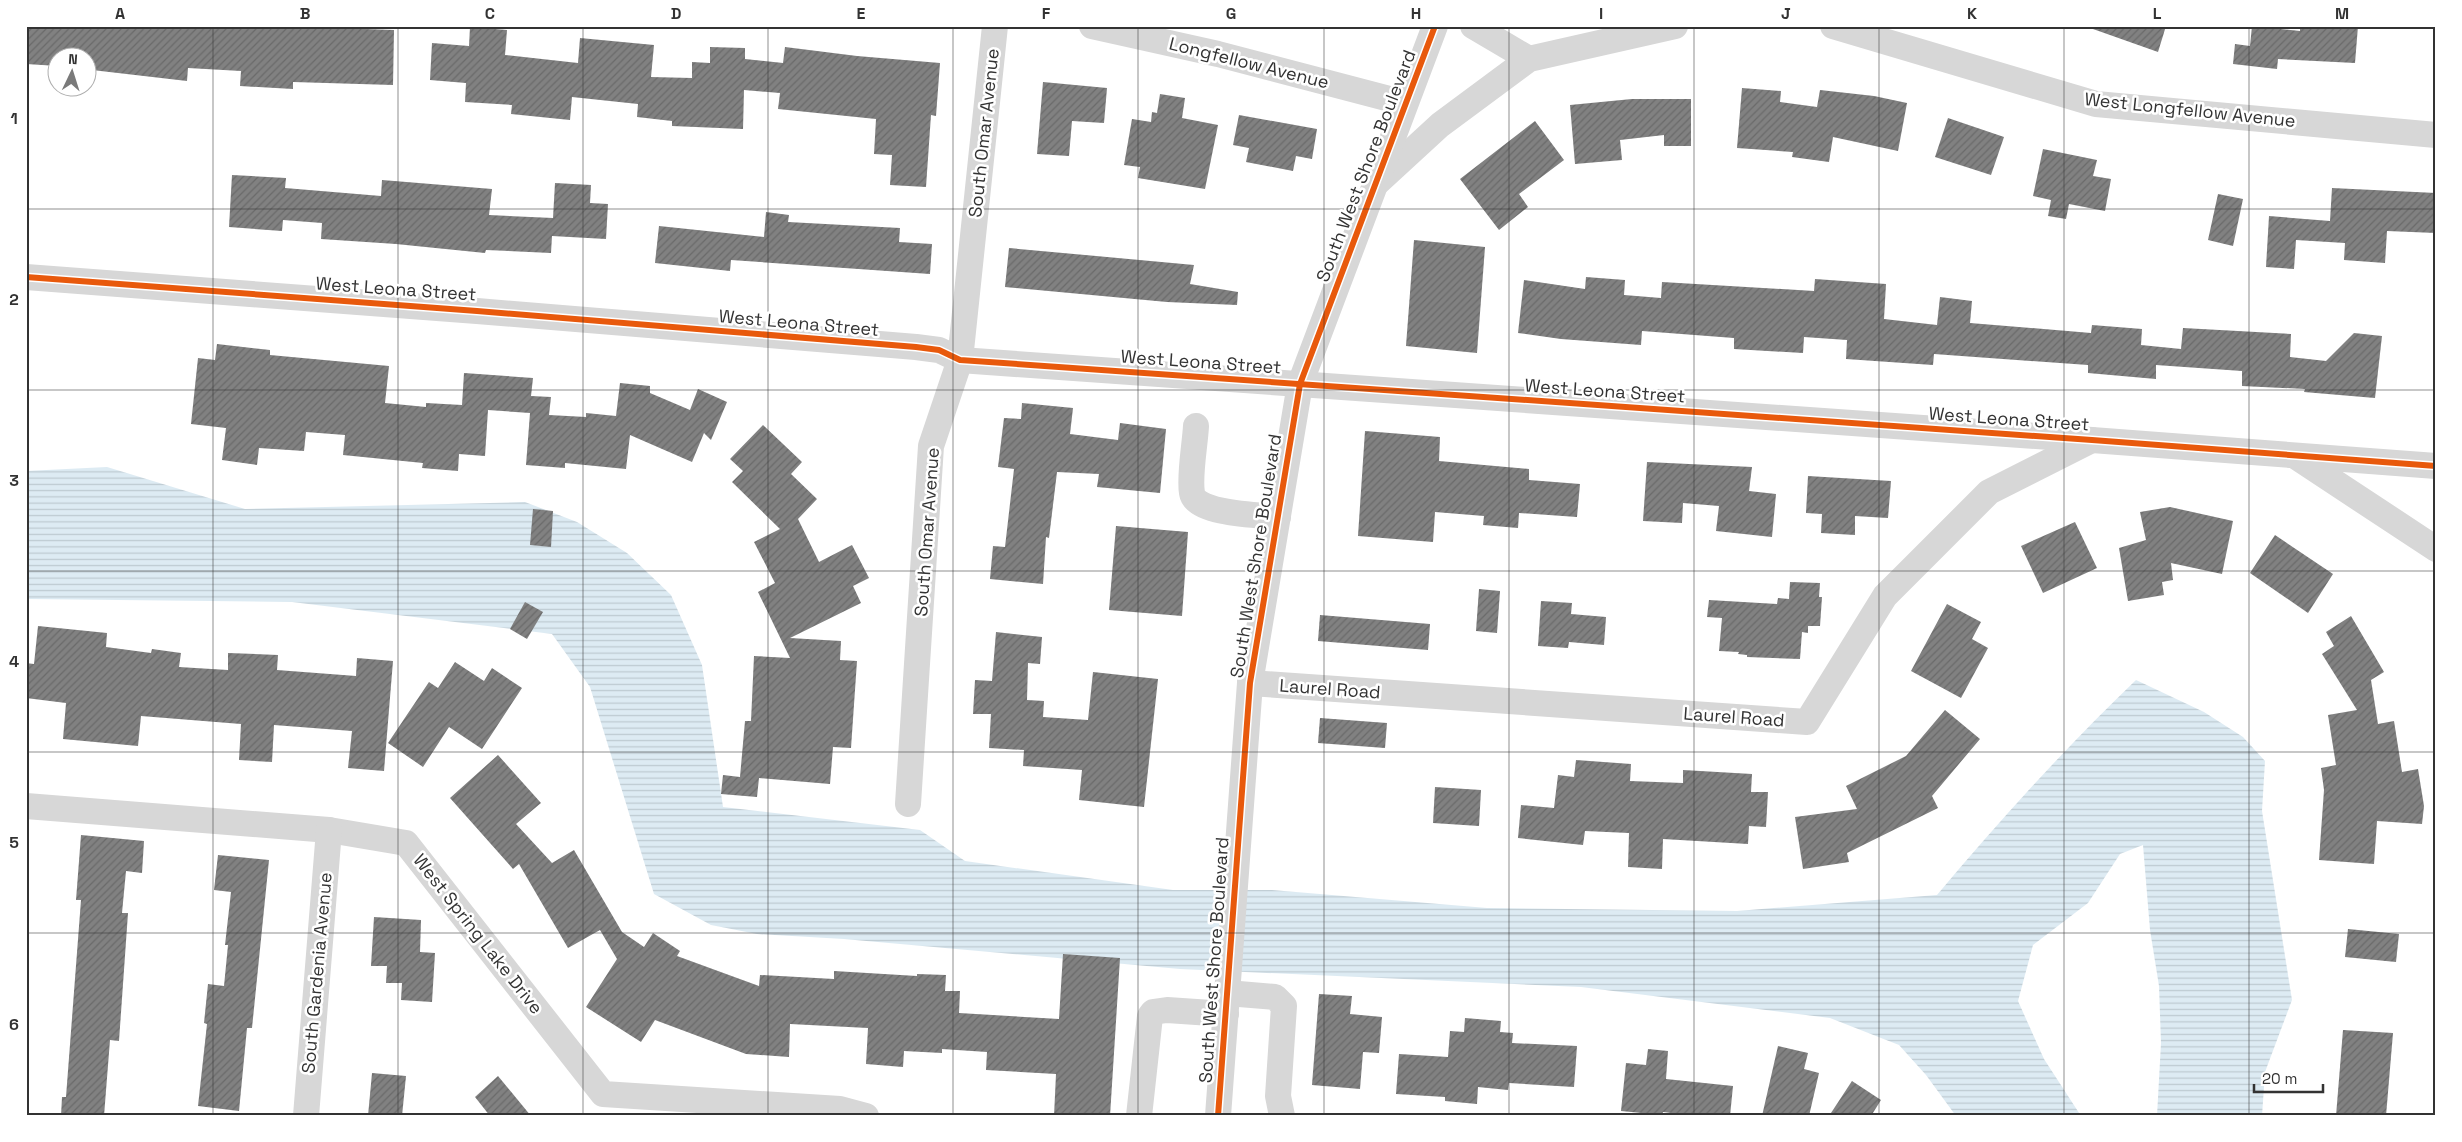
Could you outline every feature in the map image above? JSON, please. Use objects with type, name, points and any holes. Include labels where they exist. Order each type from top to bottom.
[{"type":"street","name":"South Omar Avenue","points":[[908,804],[931,446],[960,360],[995,26]]},
{"type":"street","name":"Longfellow Avenue","points":[[1092,26],[1218,54],[1405,103]]},
{"type":"street","name":"South West Shore Boulevard","points":[[1218,1116],[1250,683],[1300,384],[1435,26]]},
{"type":"street","points":[[1473,26],[1529,59]]},
{"type":"street","points":[[1374,187],[1440,125],[1529,59],[1675,26]]},
{"type":"street","name":"West Longfellow Avenue","points":[[1833,26],[2096,104],[2436,135]]},
{"type":"street","name":"West Leona Street","points":[[26,277],[487,311],[897,346],[939,350],[960,360],[2292,454],[2436,466]]},
{"type":"street","points":[[1196,426],[1192,494],[1199,504],[1211,509],[1278,517]]},
{"type":"street","name":"Laurel Road","points":[[1250,683],[1807,722],[1885,596],[1989,492],[2092,440]]},
{"type":"street","points":[[2292,454],[2436,549]]},
{"type":"street","name":"West Spring Lake Drive","points":[[26,806],[329,830],[406,843],[602,1105],[840,1109],[866,1116]]},
{"type":"street","name":"South Gardenia Avenue","points":[[306,1116],[329,830]]},
{"type":"street","points":[[1139,1116],[1150,1016],[1153,1012],[1275,997],[1284,1006],[1278,1096],[1282,1116]]},
{"type":"shaded area","points":[[107,467],[245,509],[525,502],[577,522],[627,553],[671,595],[702,665],[723,807],[920,830],[965,861],[1173,890],[1272,890],[1487,908],[1737,911],[1937,895],[2034,785],[2136,680],[2204,712],[2243,737],[2265,761],[2262,811],[2292,1000],[2265,1072],[2262,1116],[2157,1116],[2161,1043],[2159,986],[2150,930],[2143,845],[2120,854],[2088,903],[2033,945],[2018,1001],[2044,1059],[2081,1116],[1956,1116],[1926,1075],[1899,1045],[1830,1018],[1581,987],[1180,969],[844,939],[757,934],[711,925],[654,894],[590,687],[552,634],[292,602],[26,599],[26,471]]},
{"type":"building","points":[[26,26],[279,26],[394,30],[393,85],[293,82],[293,89],[240,86],[241,71],[188,68],[187,81],[98,71],[98,48],[48,48],[48,65],[26,64]]},
{"type":"building","points":[[2094,26],[2166,26],[2158,52],[2093,29]]},
{"type":"building","points":[[2252,26],[2300,31],[2300,26],[2358,26],[2355,63],[2278,59],[2277,69],[2233,64],[2235,44],[2250,46]]},
{"type":"building","points":[[470,27],[507,30],[505,55],[578,63],[580,38],[654,45],[651,77],[692,78],[692,62],[710,63],[710,47],[745,48],[745,59],[783,63],[785,47],[857,56],[940,63],[936,116],[931,115],[926,187],[890,185],[892,155],[874,154],[876,119],[778,109],[780,93],[744,90],[743,129],[672,126],[672,121],[637,117],[638,104],[572,97],[570,120],[511,114],[512,105],[465,102],[466,83],[430,80],[432,43],[469,46]]},
{"type":"building","points":[[1043,82],[1107,88],[1104,123],[1072,121],[1069,156],[1037,154]]},
{"type":"building","points":[[1742,88],[1781,91],[1780,102],[1817,107],[1820,90],[1874,96],[1907,103],[1898,151],[1833,137],[1829,162],[1792,157],[1793,152],[1737,148]]},
{"type":"building","points":[[1160,94],[1185,98],[1182,118],[1218,125],[1205,189],[1138,178],[1140,167],[1124,165],[1132,119],[1151,122],[1152,112],[1157,113]]},
{"type":"building","points":[[1632,99],[1691,99],[1691,146],[1664,146],[1664,135],[1620,140],[1622,160],[1575,164],[1570,105]]},
{"type":"building","points":[[1239,115],[1317,129],[1312,159],[1296,156],[1293,171],[1246,162],[1249,148],[1233,145]]},
{"type":"building","points":[[1948,118],[2004,137],[1991,175],[1935,157]]},
{"type":"building","points":[[1535,121],[1564,160],[1519,194],[1528,207],[1499,230],[1460,179]]},
{"type":"building","points":[[2043,149],[2097,160],[2093,176],[2111,179],[2105,211],[2069,204],[2066,219],[2048,216],[2051,200],[2033,196]]},
{"type":"building","points":[[232,175],[286,178],[285,188],[381,196],[382,180],[492,189],[489,215],[553,218],[555,183],[591,185],[590,203],[608,204],[606,239],[552,236],[551,253],[486,250],[485,253],[321,239],[322,223],[283,220],[282,231],[229,227]]},
{"type":"building","points":[[2332,188],[2436,193],[2436,233],[2387,231],[2385,263],[2344,260],[2345,243],[2296,240],[2294,269],[2266,267],[2269,216],[2330,221]]},
{"type":"building","points":[[2218,194],[2243,199],[2233,246],[2208,240]]},
{"type":"building","points":[[766,212],[789,215],[788,222],[900,228],[899,242],[932,244],[930,274],[731,260],[730,271],[655,263],[659,226],[764,237]]},
{"type":"building","points":[[1414,240],[1485,247],[1477,353],[1406,346]]},
{"type":"building","points":[[1009,248],[1194,265],[1190,284],[1238,292],[1237,305],[1167,302],[1005,287]]},
{"type":"building","points":[[1586,277],[1625,280],[1624,295],[1661,298],[1662,282],[1814,291],[1815,279],[1886,284],[1884,319],[1937,325],[1940,297],[1972,301],[1970,323],[2091,333],[2092,325],[2142,329],[2141,345],[2181,349],[2183,328],[2291,334],[2290,357],[2326,361],[2354,333],[2382,336],[2375,398],[2304,392],[2305,389],[2242,386],[2242,371],[2156,365],[2156,379],[2088,373],[2088,365],[1934,354],[1933,365],[1846,359],[1847,340],[1804,337],[1803,353],[1734,349],[1734,338],[1642,331],[1641,345],[1561,339],[1518,333],[1524,280],[1585,289]]},
{"type":"building","points":[[217,344],[270,350],[270,355],[389,366],[385,403],[426,407],[426,403],[462,405],[464,373],[533,378],[531,396],[551,397],[549,415],[586,417],[586,413],[616,416],[620,383],[650,386],[650,393],[690,410],[698,389],[727,402],[711,440],[704,433],[692,462],[630,435],[626,469],[565,463],[565,468],[526,465],[530,413],[488,410],[485,456],[459,454],[458,471],[422,468],[423,463],[343,455],[345,435],[306,432],[304,451],[259,448],[257,465],[222,460],[226,428],[191,424],[198,358],[215,360]]},
{"type":"building","points":[[1022,403],[1073,408],[1070,434],[1118,440],[1120,423],[1166,429],[1160,493],[1097,487],[1099,474],[1057,472],[1049,538],[1046,537],[1043,584],[990,579],[993,546],[1005,547],[1014,469],[998,467],[1004,418],[1021,419]]},
{"type":"building","points":[[763,425],[802,462],[791,474],[817,499],[798,519],[819,562],[852,545],[869,578],[853,586],[861,603],[790,638],[841,641],[840,660],[857,661],[851,748],[833,747],[830,784],[759,778],[757,797],[721,794],[723,775],[740,777],[745,721],[751,721],[754,656],[790,658],[758,592],[775,583],[754,542],[780,529],[732,482],[743,471],[730,459]]},
{"type":"building","points":[[1365,431],[1440,437],[1439,461],[1529,469],[1529,480],[1580,484],[1577,517],[1519,513],[1518,528],[1483,525],[1484,516],[1435,512],[1433,542],[1358,536]]},
{"type":"building","points":[[1647,462],[1752,467],[1749,491],[1776,494],[1772,537],[1716,531],[1719,506],[1683,503],[1682,523],[1643,521]]},
{"type":"building","points":[[1808,476],[1891,481],[1888,518],[1855,516],[1855,535],[1821,533],[1822,514],[1806,513]]},
{"type":"building","points":[[2170,507],[2233,521],[2222,574],[2171,563],[2173,580],[2162,582],[2164,595],[2128,601],[2119,548],[2146,540],[2140,512]]},
{"type":"building","points":[[533,509],[553,511],[551,547],[530,545]]},
{"type":"building","points":[[2075,522],[2097,568],[2043,593],[2021,546]]},
{"type":"building","points":[[1116,526],[1188,532],[1182,616],[1109,610]]},
{"type":"building","points":[[2275,535],[2333,574],[2308,613],[2250,573]]},
{"type":"building","points":[[1790,582],[1820,583],[1819,597],[1822,597],[1820,626],[1808,626],[1808,633],[1802,632],[1800,659],[1747,657],[1747,655],[1738,654],[1739,652],[1719,651],[1722,618],[1707,617],[1709,600],[1777,604],[1778,598],[1789,599]]},
{"type":"building","points":[[1479,589],[1500,591],[1497,633],[1476,631]]},
{"type":"building","points":[[1541,601],[1572,603],[1571,614],[1606,617],[1604,645],[1569,642],[1568,648],[1538,646]]},
{"type":"building","points":[[525,602],[543,612],[527,639],[510,629]]},
{"type":"building","points":[[1947,604],[1981,622],[1972,639],[1988,648],[1961,698],[1911,671]]},
{"type":"building","points":[[1320,615],[1430,624],[1428,650],[1318,641]]},
{"type":"building","points":[[2351,616],[2384,672],[2371,680],[2378,724],[2394,721],[2402,772],[2418,769],[2424,806],[2422,824],[2377,821],[2374,864],[2319,860],[2324,790],[2321,768],[2336,765],[2328,715],[2357,710],[2322,654],[2334,646],[2326,632]]},
{"type":"building","points":[[38,626],[107,633],[106,647],[151,653],[152,649],[181,653],[179,667],[228,670],[228,653],[278,655],[277,670],[356,676],[357,658],[393,661],[384,771],[348,768],[352,731],[274,725],[272,762],[239,760],[241,724],[141,716],[138,746],[63,739],[66,703],[26,698],[26,663],[34,664]]},
{"type":"building","points":[[996,632],[1042,637],[1040,664],[1028,663],[1027,700],[1044,701],[1043,717],[1088,720],[1093,672],[1158,679],[1144,807],[1079,800],[1082,770],[1023,766],[1024,750],[989,748],[991,714],[973,714],[975,680],[992,681]]},
{"type":"building","points":[[455,662],[484,681],[492,668],[522,688],[482,749],[449,727],[423,767],[388,743],[429,682],[438,688]]},
{"type":"building","points":[[1945,710],[1980,739],[1932,796],[1938,808],[1847,853],[1849,862],[1803,869],[1795,817],[1857,809],[1846,786],[1906,756]]},
{"type":"building","points":[[1320,718],[1387,723],[1385,748],[1318,743]]},
{"type":"building","points":[[498,755],[541,803],[516,824],[552,863],[574,850],[622,932],[644,947],[653,933],[680,951],[677,956],[759,986],[760,975],[834,979],[834,971],[917,976],[917,974],[946,975],[945,991],[960,991],[959,1013],[1059,1019],[1063,954],[1120,958],[1110,1116],[1054,1116],[1056,1074],[986,1070],[987,1052],[942,1049],[942,1053],[904,1051],[903,1067],[866,1064],[868,1028],[790,1024],[789,1057],[746,1054],[655,1020],[641,1042],[586,1007],[617,959],[600,930],[568,948],[519,864],[513,869],[450,798]]},
{"type":"building","points":[[1576,760],[1631,764],[1630,781],[1683,783],[1683,770],[1752,774],[1751,792],[1768,792],[1766,827],[1749,826],[1748,844],[1663,839],[1662,869],[1628,867],[1629,833],[1585,831],[1583,845],[1518,838],[1521,805],[1554,808],[1558,775],[1574,777]]},
{"type":"building","points":[[1435,787],[1481,790],[1479,826],[1433,823]]},
{"type":"building","points":[[81,835],[144,841],[142,873],[126,871],[122,913],[128,913],[119,1041],[110,1040],[104,1116],[61,1116],[62,1097],[66,1097],[81,900],[76,900]]},
{"type":"building","points":[[218,855],[269,860],[252,1028],[247,1028],[239,1111],[198,1106],[207,1024],[204,1023],[208,984],[224,986],[228,945],[225,945],[231,892],[214,890]]},
{"type":"building","points":[[374,917],[421,920],[420,952],[435,953],[432,1002],[401,1000],[402,983],[386,983],[387,966],[371,966]]},
{"type":"building","points":[[2348,929],[2399,934],[2396,962],[2345,957]]},
{"type":"building","points":[[1319,994],[1352,996],[1350,1014],[1382,1017],[1379,1053],[1363,1052],[1360,1089],[1312,1085]]},
{"type":"building","points":[[1465,1018],[1501,1021],[1500,1032],[1513,1033],[1512,1043],[1577,1046],[1574,1087],[1509,1083],[1508,1090],[1478,1087],[1477,1104],[1445,1101],[1445,1097],[1396,1094],[1399,1054],[1448,1057],[1450,1031],[1464,1032]]},
{"type":"building","points":[[2343,1030],[2393,1033],[2386,1116],[2336,1116]]},
{"type":"building","points":[[1778,1046],[1808,1053],[1804,1069],[1819,1073],[1809,1116],[1762,1116]]},
{"type":"building","points":[[1648,1049],[1668,1051],[1666,1079],[1733,1086],[1730,1116],[1695,1116],[1663,1112],[1662,1115],[1621,1111],[1626,1063],[1646,1065]]},
{"type":"building","points":[[372,1073],[406,1076],[402,1116],[368,1116]]},
{"type":"building","points":[[498,1076],[531,1116],[490,1116],[475,1097]]},
{"type":"building","points":[[1852,1081],[1881,1100],[1871,1116],[1829,1116]]},
{"type":"cycle path","points":[[1218,1116],[1250,683],[1300,384],[1435,26]]},
{"type":"cycle path","points":[[26,277],[916,347],[939,350],[960,360],[2436,466]]}]
